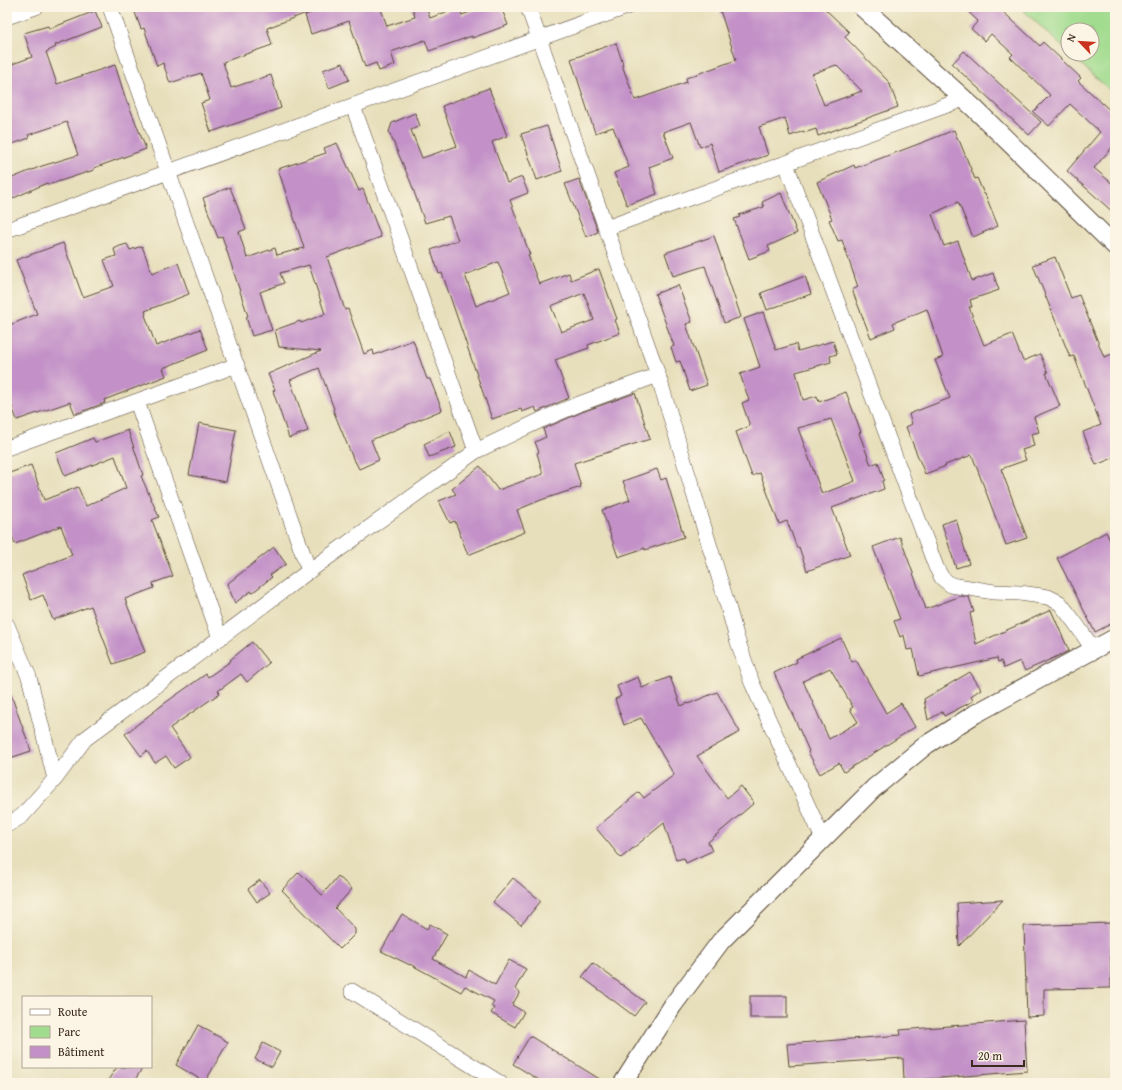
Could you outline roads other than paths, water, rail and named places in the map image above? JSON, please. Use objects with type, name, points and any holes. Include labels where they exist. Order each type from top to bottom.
[{"type":"street","points":[[7,17],[36,7]]},
{"type":"street","points":[[110,7],[310,571]]},
{"type":"street","points":[[528,7],[658,376],[737,639],[752,683],[823,839]]},
{"type":"street","points":[[7,230],[627,7]]},
{"type":"street","points":[[862,7],[964,100],[1115,246]]},
{"type":"street","points":[[606,228],[964,100]]},
{"type":"street","points":[[353,106],[476,451]]},
{"type":"street","points":[[786,164],[933,559],[942,578],[952,585],[994,592],[1020,593],[1048,597],[1060,603],[1093,649]]},
{"type":"street","points":[[7,448],[237,365]]},
{"type":"street","points":[[7,825],[22,816],[55,779],[85,739],[310,571],[476,451],[541,420],[579,404],[658,376]]},
{"type":"street","points":[[136,402],[220,638]]},
{"type":"street","points":[[7,624],[29,677],[55,779]]},
{"type":"street","points":[[623,1083],[673,1004],[721,941],[874,788],[926,745],[975,714],[1115,638]]},
{"type":"street","points":[[352,991],[500,1083]]}]
